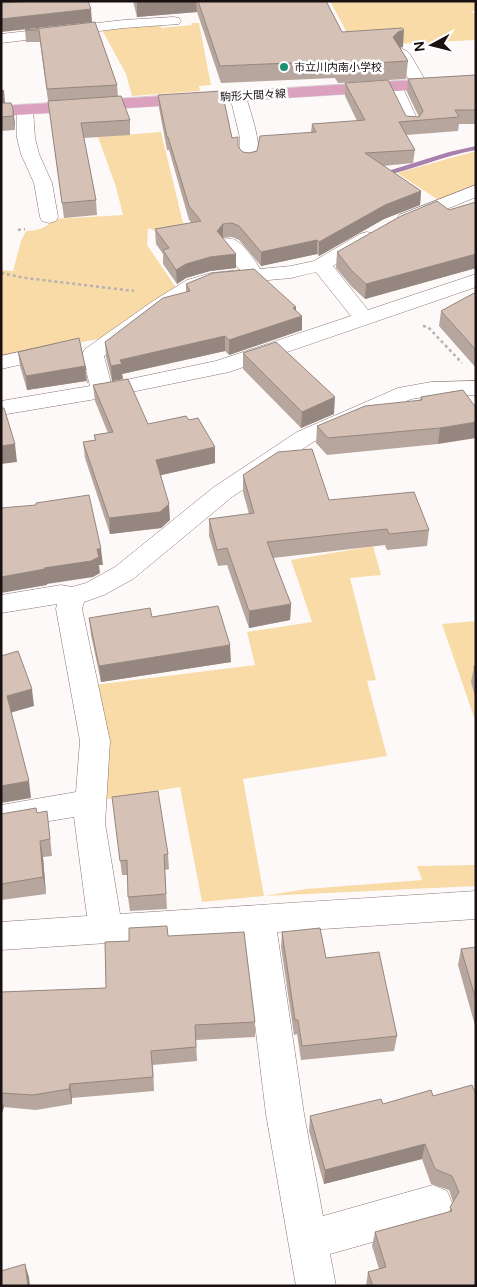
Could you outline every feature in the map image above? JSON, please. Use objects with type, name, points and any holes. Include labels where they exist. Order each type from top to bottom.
[{"type":"main road","name":"駒形大間々線","points":[[1,111],[476,81]]},
{"type":"street","points":[[1,39],[124,24],[174,21]]},
{"type":"street","points":[[402,54],[420,85]]},
{"type":"street","points":[[394,86],[412,125]]},
{"type":"street","points":[[238,96],[249,138],[249,160]]},
{"type":"street","points":[[25,110],[26,138],[30,154],[43,183],[49,217]]},
{"type":"street","points":[[102,391],[93,354],[106,343],[194,284],[211,279],[291,272],[321,265],[389,226],[476,190]]},
{"type":"street","points":[[229,244],[249,266],[252,276]]},
{"type":"street","points":[[321,265],[364,318]]},
{"type":"street","points":[[1,408],[102,391],[221,366],[476,280]]},
{"type":"street","points":[[1,363],[52,350],[94,343],[106,343]]},
{"type":"street","points":[[1,604],[61,594],[72,596],[95,589],[124,573],[223,492],[305,437],[406,393],[431,389],[476,388]]},
{"type":"street","points":[[72,596],[69,609],[95,741],[90,823],[103,905],[104,929]]},
{"type":"street","points":[[1,817],[90,802]]},
{"type":"street","points":[[1,936],[476,905]]},
{"type":"street","points":[[259,919],[285,1114],[316,1286]]},
{"type":"street","points":[[308,1238],[343,1231],[433,1205]]},
{"type":"path","points":[[1,273],[174,296]]},
{"type":"path","points":[[419,326],[428,327],[462,363]]},
{"type":"shaded area","points":[[330,1],[476,1],[476,10],[471,12],[476,14],[476,40],[354,46]]},
{"type":"shaded area","points":[[191,23],[199,23],[211,85],[199,86],[200,91],[132,96],[126,74],[102,30],[153,24],[161,26],[161,28],[192,25]]},
{"type":"shaded area","points":[[161,132],[185,231],[168,236],[148,228],[147,245],[177,289],[104,338],[55,347],[1,361],[1,270],[13,271],[21,241],[26,231],[48,225],[53,219],[123,215],[116,187],[98,137]]},
{"type":"shaded area","points":[[476,151],[476,187],[440,201],[397,173]]},
{"type":"shaded area","points":[[373,546],[381,575],[350,578],[376,680],[367,681],[387,756],[243,779],[264,896],[202,902],[180,787],[103,800],[94,685],[255,665],[247,632],[312,622],[291,560]]},
{"type":"shaded area","points":[[476,621],[476,723],[442,624]]},
{"type":"shaded area","points":[[476,865],[476,886],[264,896],[306,889],[422,880],[417,866]]},
{"type":"building","points":[[88,1],[91,9],[1,19],[1,3]]},
{"type":"building","points":[[198,1],[326,1],[342,32],[402,28],[404,30],[398,32],[393,37],[408,61],[339,65],[336,61],[220,66]]},
{"type":"building","points":[[95,22],[117,85],[47,89],[39,30],[25,30]]},
{"type":"building","points":[[476,75],[476,110],[455,110],[459,117],[399,122],[415,150],[365,153],[421,191],[385,205],[319,242],[317,240],[261,252],[239,226],[232,223],[223,224],[217,231],[236,254],[210,257],[186,264],[176,270],[163,250],[169,248],[155,229],[201,221],[189,206],[167,137],[158,95],[222,91],[232,138],[238,137],[238,147],[243,152],[249,153],[257,151],[260,136],[316,132],[312,124],[365,120],[345,83],[388,80],[406,116],[419,117],[423,111],[408,79]]},
{"type":"building","points":[[121,96],[130,120],[81,123],[96,200],[62,203],[48,101]]},
{"type":"building","points":[[1,103],[11,103],[13,116],[1,117]]},
{"type":"building","points":[[437,201],[449,210],[476,202],[476,254],[366,284],[352,271],[337,252],[401,216]]},
{"type":"building","points":[[254,269],[296,307],[293,308],[302,316],[229,340],[225,336],[120,360],[122,364],[111,366],[105,342],[163,298],[190,291],[186,284],[213,273]]},
{"type":"building","points":[[476,292],[476,350],[441,311]]},
{"type":"building","points":[[79,338],[86,370],[85,366],[26,376],[18,352]]},
{"type":"building","points":[[276,342],[335,397],[302,412],[243,353]]},
{"type":"building","points":[[128,379],[148,424],[186,416],[189,420],[198,418],[215,447],[156,460],[169,504],[160,512],[109,518],[83,442],[96,440],[94,435],[113,432],[93,385]]},
{"type":"building","points":[[463,390],[476,408],[476,422],[440,428],[328,438],[317,426],[365,406],[422,400],[421,397]]},
{"type":"building","points":[[1,408],[4,408],[15,444],[1,446]]},
{"type":"building","points":[[312,449],[329,500],[414,492],[429,530],[389,534],[387,529],[267,542],[291,604],[249,611],[227,548],[217,550],[209,519],[254,513],[243,475],[278,452]]},
{"type":"building","points":[[89,495],[101,549],[97,549],[99,557],[91,561],[1,577],[1,508],[36,505],[36,503]]},
{"type":"building","points":[[218,606],[230,645],[99,666],[89,618],[150,608],[152,617]]},
{"type":"building","points":[[18,651],[32,689],[7,696],[29,781],[1,786],[1,656]]},
{"type":"building","points":[[158,791],[168,854],[164,855],[166,894],[128,897],[127,860],[120,861],[112,797]]},
{"type":"building","points":[[36,808],[37,813],[47,811],[50,839],[40,841],[43,877],[1,884],[1,814]]},
{"type":"building","points":[[167,926],[168,936],[244,932],[255,1022],[195,1025],[196,1047],[151,1051],[153,1077],[70,1084],[69,1089],[33,1095],[1,1093],[1,992],[106,988],[105,942],[129,941],[129,928]]},
{"type":"building","points":[[320,928],[326,958],[379,952],[397,1036],[302,1046],[298,1020],[295,1020],[282,932]]},
{"type":"building","points":[[476,947],[476,1000],[461,949]]},
{"type":"building","points":[[472,1085],[476,1094],[476,1286],[373,1286],[368,1272],[386,1267],[375,1232],[452,1211],[450,1207],[459,1192],[452,1176],[435,1169],[425,1144],[325,1170],[310,1116],[381,1099],[383,1104],[431,1090],[433,1096]]},
{"type":"building","points":[[25,1264],[28,1286],[1,1286],[1,1271]]},
{"type":"waterway","points":[[379,175],[452,153],[476,148]]},
{"type":"place","name":"市立川内南小学校","points":[[284,67]]}]
